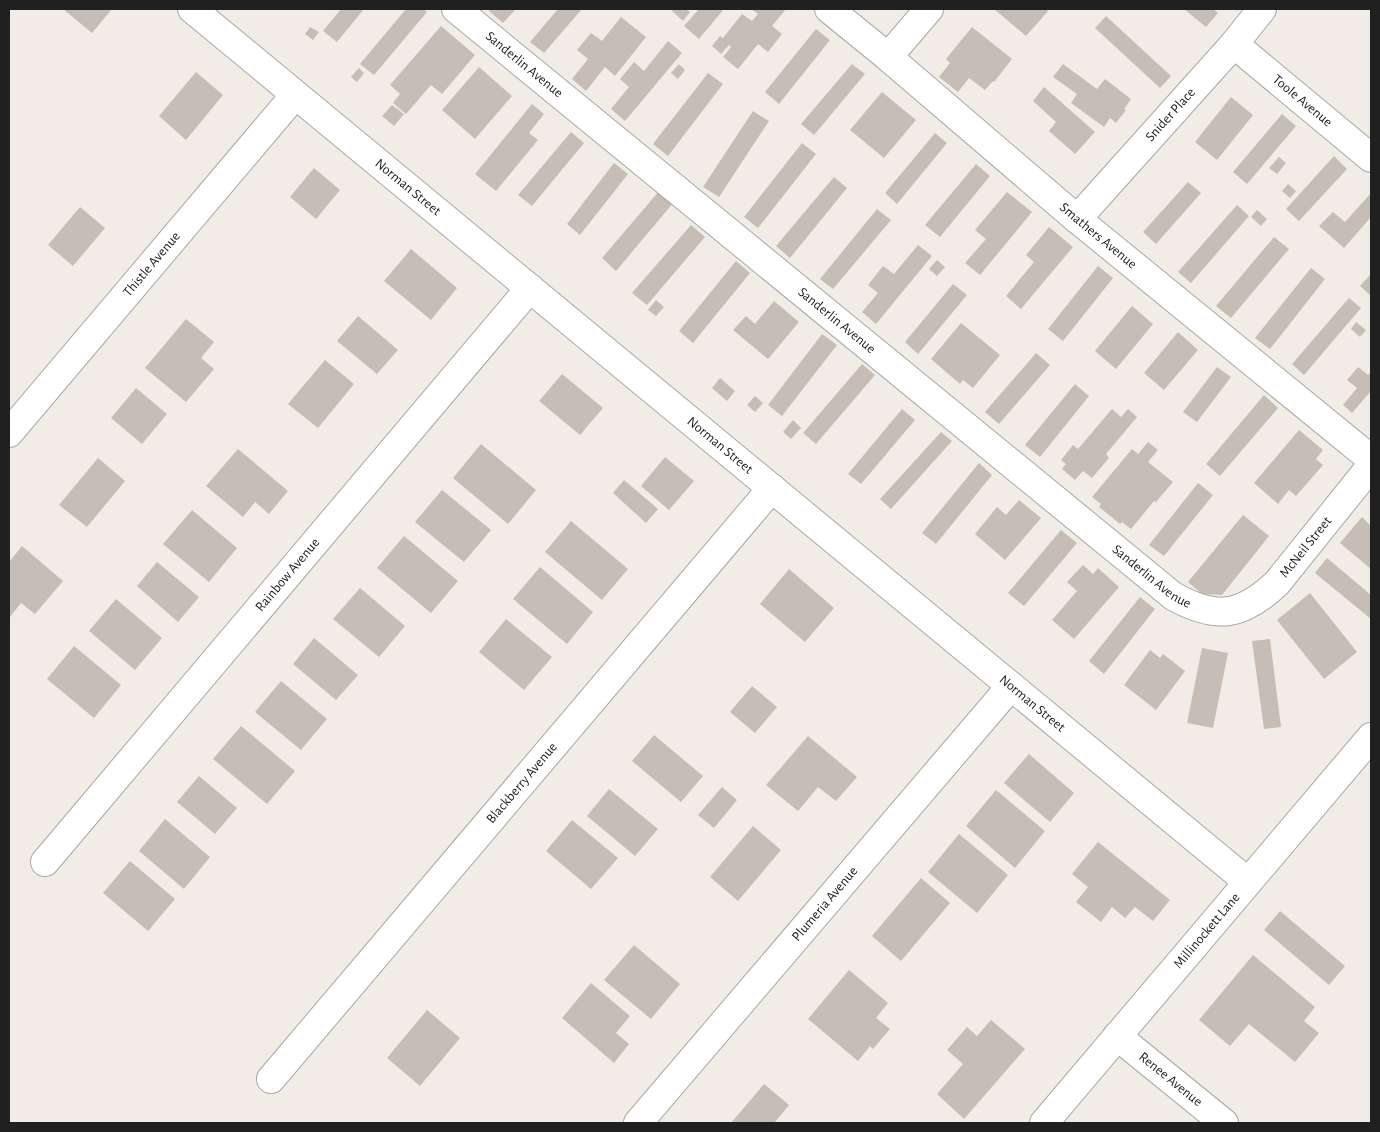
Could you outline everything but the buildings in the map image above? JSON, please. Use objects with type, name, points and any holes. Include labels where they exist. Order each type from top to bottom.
[{"type":"street","name":"Norman Street","points":[[192,9],[1248,882]]},
{"type":"street","name":"Sanderlin Avenue","points":[[456,9],[1173,596],[1202,610],[1227,612]]},
{"type":"street","name":"Smathers Avenue","points":[[829,9],[1077,219],[1371,459]]},
{"type":"street","points":[[888,57],[929,9]]},
{"type":"street","name":"Snider Place","points":[[1077,219],[1234,44],[1262,9]]},
{"type":"street","name":"Toole Avenue","points":[[1234,44],[1371,158]]},
{"type":"street","name":"Thistle Avenue","points":[[9,433],[295,95]]},
{"type":"street","name":"Rainbow Avenue","points":[[45,862],[530,288]]},
{"type":"street","name":"McNeil Street","points":[[1227,612],[1253,603],[1277,583],[1371,466]]},
{"type":"street","name":"Blackberry Avenue","points":[[271,1079],[772,488]]},
{"type":"street","name":"Plumeria Avenue","points":[[638,1123],[1011,686]]},
{"type":"street","name":"Millinockett Lane","points":[[1044,1123],[1371,737]]},
{"type":"street","name":"Renee Avenue","points":[[1117,1036],[1224,1123]]}]
